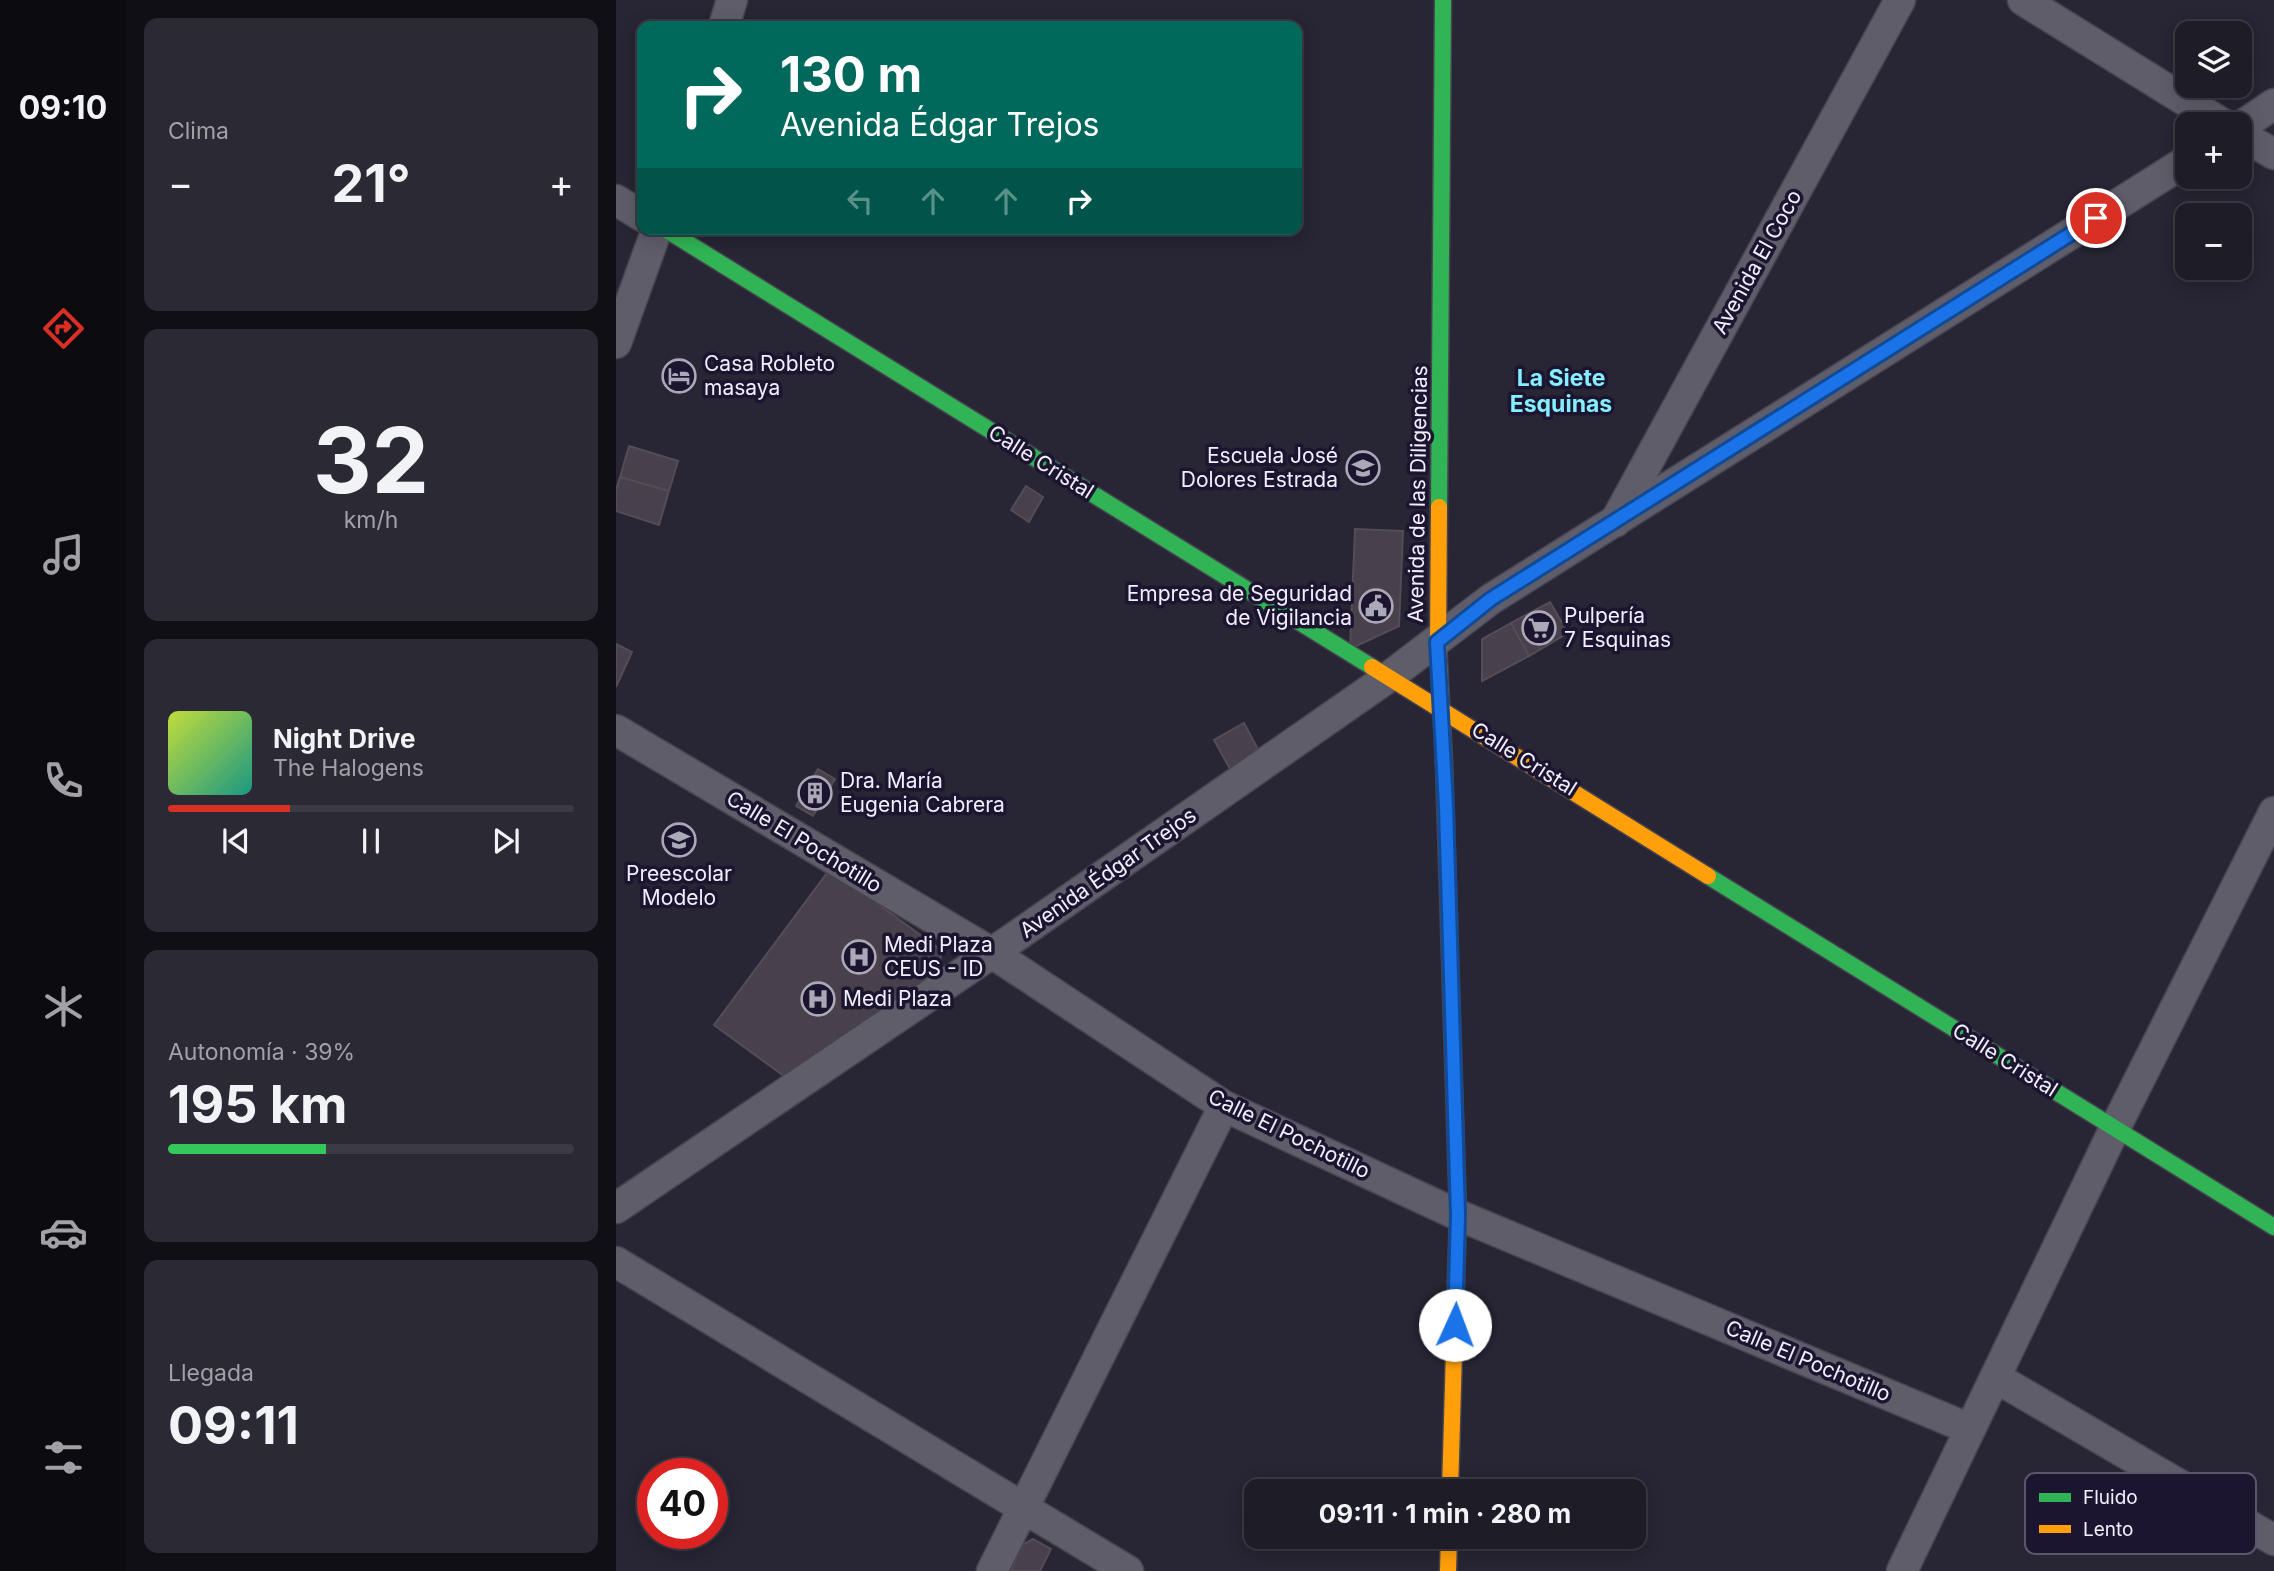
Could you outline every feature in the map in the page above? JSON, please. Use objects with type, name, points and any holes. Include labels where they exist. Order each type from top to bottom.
[{"type":"street","points":[[726,21],[732,0]]},
{"type":"street","name":"Avenida de las Diligencias","points":[[1443,0],[1437,642],[1458,1215],[1451,1479]]},
{"type":"street","name":"Avenida El Coco","points":[[1614,524],[1900,0]]},
{"type":"street","points":[[2023,0],[2203,112]]},
{"type":"street","points":[[2252,119],[2274,104]]},
{"type":"street","points":[[2252,142],[2274,154]]},
{"type":"street","points":[[1437,642],[1491,599],[2175,168]]},
{"type":"street","points":[[616,200],[637,213]]},
{"type":"street","points":[[616,343],[655,235]]},
{"type":"street","name":"Calle Cristal","points":[[675,235],[1390,676],[2274,1227]]},
{"type":"street","name":"Avenida Édgar Trejos","points":[[616,1208],[992,953],[1437,642]]},
{"type":"street","name":"Calle El Pochotillo","points":[[616,730],[992,953],[1224,1106],[1458,1215],[1970,1429]]},
{"type":"street","points":[[1902,1571],[2115,1128],[2274,812]]},
{"type":"street","points":[[992,1571],[1224,1106]]},
{"type":"street","points":[[616,1262],[1128,1571]]},
{"type":"street","points":[[1995,1377],[2158,1473]]},
{"type":"street","points":[[2256,1530],[2274,1541]]},
{"type":"street","points":[[1448,1571],[1449,1549]]},
{"type":"building","points":[[629,446],[678,461],[669,491],[620,477]]},
{"type":"building","points":[[620,477],[669,491],[659,525],[616,511],[616,490]]},
{"type":"building","points":[[1026,486],[1043,497],[1029,522],[1011,510]]},
{"type":"building","name":"Empresa de Seguridad de Vigilancia","points":[[1355,529],[1403,531],[1399,626],[1350,649]]},
{"type":"building","name":"Pulpería 7 Esquinas","points":[[1550,602],[1568,633],[1529,656],[1511,623]]},
{"type":"building","points":[[1511,623],[1529,656],[1482,681],[1482,639]]},
{"type":"building","points":[[616,644],[632,652],[616,687]]},
{"type":"building","points":[[1244,723],[1260,753],[1230,769],[1214,740]]},
{"type":"building","name":"Dra. María Eugenia Cabrera","points":[[818,769],[835,779],[813,816],[796,806]]},
{"type":"building","name":"Medi Plaza","points":[[830,869],[941,950],[940,972],[788,1079],[714,1025]]},
{"type":"building","points":[[1033,1539],[1051,1549],[1040,1571],[1011,1571],[1021,1546]]},
{"type":"traffic: fast","points":[[1439,507],[1443,0]]},
{"type":"traffic: fast","points":[[675,235],[1372,667]]},
{"type":"traffic: fast","points":[[1444,762],[1458,1215],[1456,1281]]},
{"type":"traffic: fast","points":[[1708,876],[2274,1227]]},
{"type":"traffic: slow","points":[[1439,507],[1438,642],[1444,762]]},
{"type":"traffic: slow","points":[[1372,667],[1708,876]]},
{"type":"traffic: slow","points":[[1450,1479],[1456,1281]]},
{"type":"traffic: slow","points":[[1448,1571],[1449,1549]]},
{"type":"place","name":"Casa Robleto masaya","points":[[679,376]]},
{"type":"place","name":"Escuela José Dolores Estrada","points":[[1363,468]]},
{"type":"place","name":"Empresa de Seguridad de Vigilancia","points":[[1376,606]]},
{"type":"place","name":"Pulpería 7 Esquinas","points":[[1539,628]]},
{"type":"place","name":"Dra. María Eugenia Cabrera","points":[[815,793]]},
{"type":"place","name":"Preescolar Modelo","points":[[679,840]]},
{"type":"place","name":"Medi Plaza CEUS - ID","points":[[859,957]]},
{"type":"place","name":"Medi Plaza","points":[[818,999]]},
{"type":"district","name":"La Siete Esquinas","points":[[1561,391]]},
{"type":"route","points":[[1455,1325],[1458,1215],[1446,806],[1437,642],[1491,599],[2096,218]]}]
